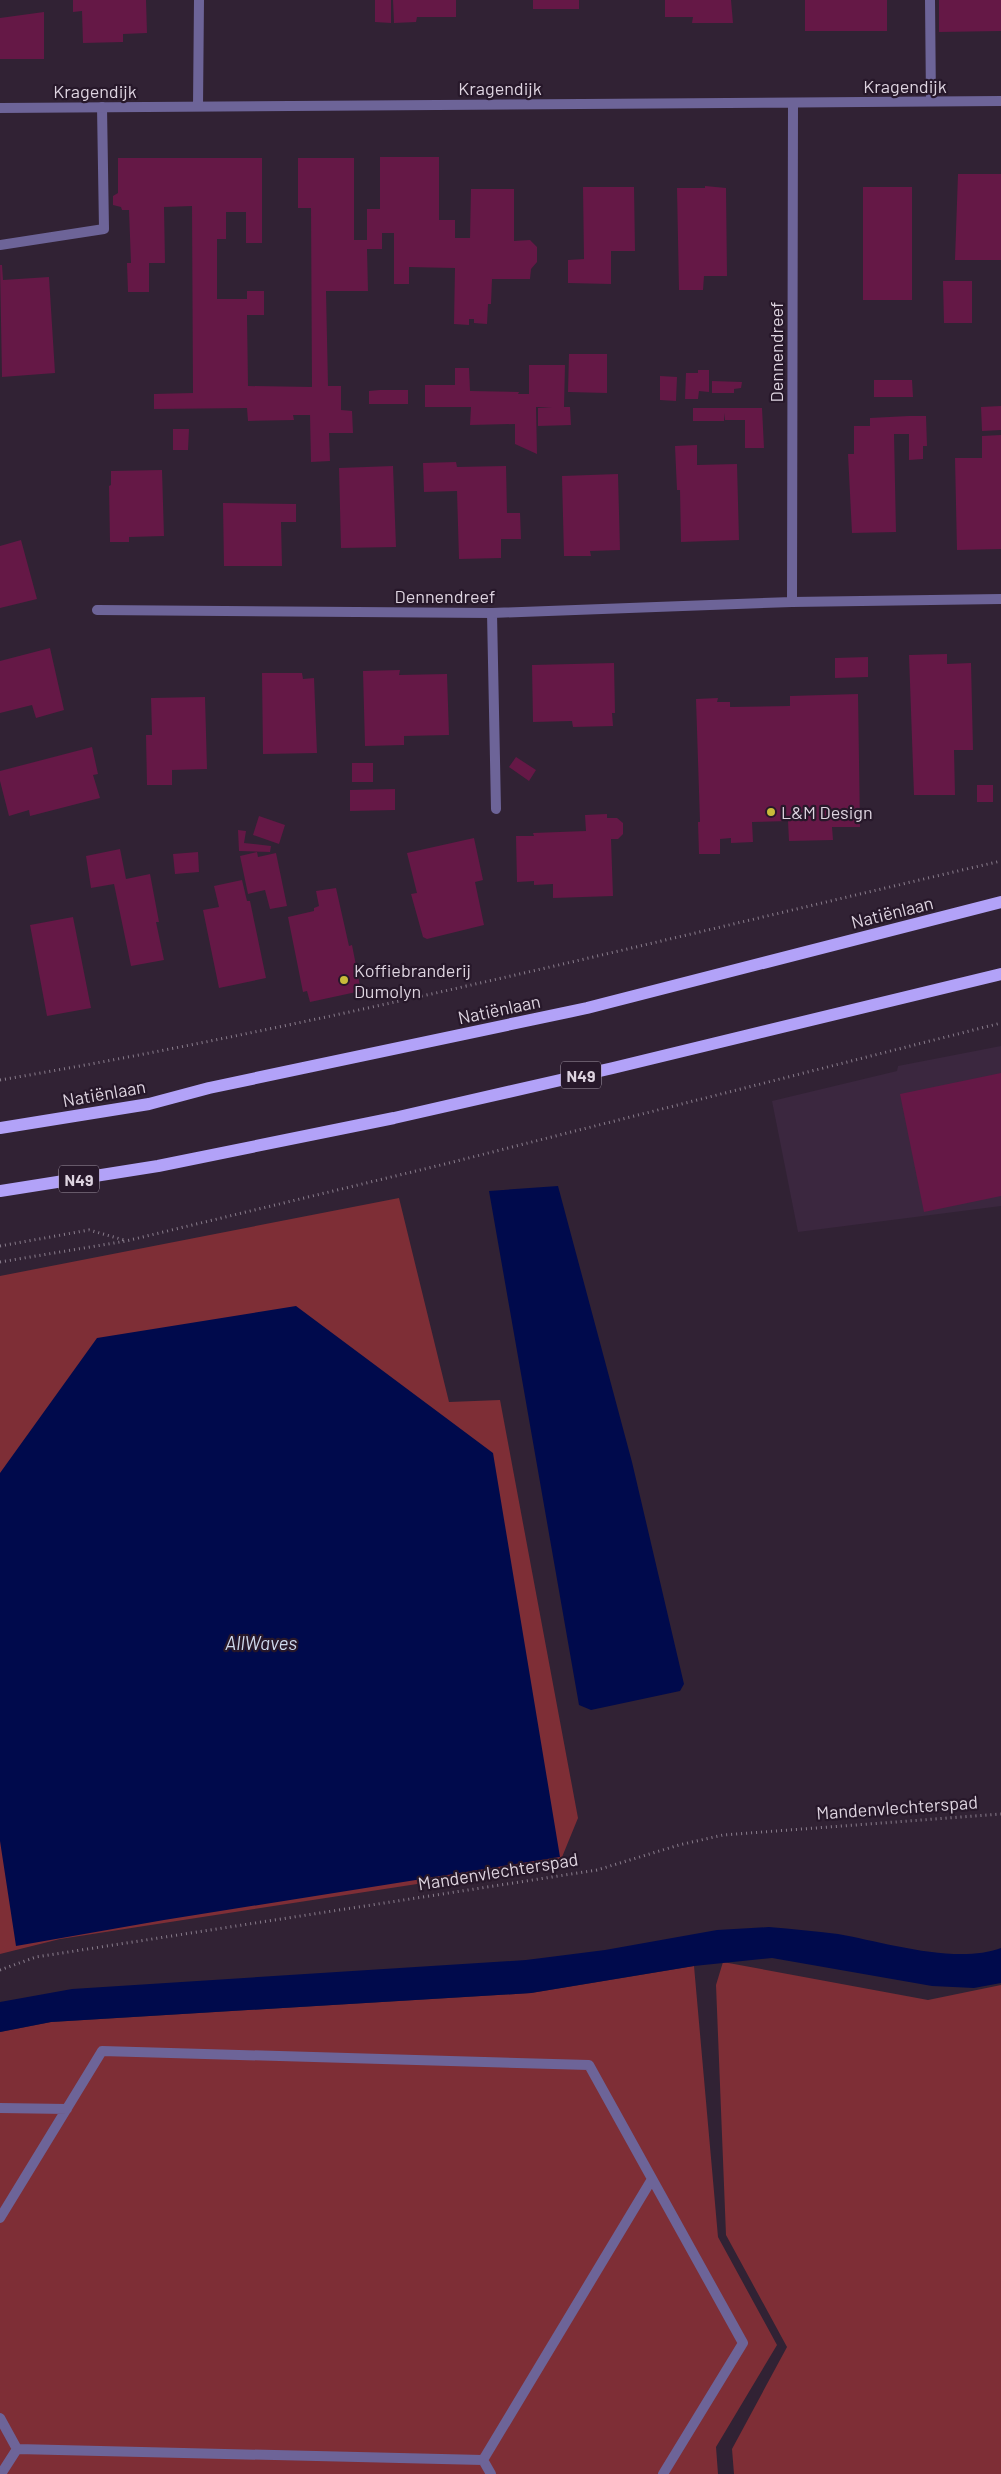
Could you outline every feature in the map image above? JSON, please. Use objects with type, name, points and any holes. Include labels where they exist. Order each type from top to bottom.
[{"type":"main road","name":"Natiënlaan","points":[[0,1128],[149,1104],[210,1088],[587,1008],[1001,902]]},
{"type":"main road","name":"N49","points":[[0,1191],[158,1166],[394,1118],[613,1068],[1001,974]]},
{"type":"street","points":[[198,106],[199,0]]},
{"type":"street","points":[[930,0],[931,101]]},
{"type":"street","name":"Kragendijk","points":[[0,108],[1001,102]]},
{"type":"street","name":"Dennendreef","points":[[792,103],[792,602]]},
{"type":"street","points":[[0,245],[104,229],[102,107]]},
{"type":"street","name":"Dennendreef","points":[[98,610],[492,613],[792,602],[1001,599]]},
{"type":"street","points":[[492,613],[496,809]]},
{"type":"street","points":[[0,2218],[102,2050],[589,2064],[743,2343],[663,2474]]},
{"type":"street","points":[[0,2108],[67,2109]]},
{"type":"street","points":[[483,2460],[652,2179]]},
{"type":"street","points":[[0,2418],[17,2449]]},
{"type":"street","points":[[17,2449],[483,2460]]},
{"type":"street","points":[[1,2474],[17,2449]]},
{"type":"street","points":[[483,2460],[491,2474]]},
{"type":"path","points":[[0,1080],[135,1057],[505,978],[1001,861]]},
{"type":"path","points":[[0,1262],[126,1241],[454,1162],[1001,1023]]},
{"type":"path","points":[[0,1246],[89,1230],[126,1241]]},
{"type":"path","name":"Mandenvlechterspad","points":[[0,1970],[36,1957],[597,1870],[679,1845],[723,1835],[1001,1814]]},
{"type":"shaded area","points":[[1001,1046],[1001,1206],[798,1232],[772,1101],[897,1071],[898,1066]]},
{"type":"shaded area","name":"AllWaves","points":[[399,1198],[449,1402],[500,1400],[578,1818],[560,1862],[60,1939],[0,1954],[0,1276]]},
{"type":"shaded area","points":[[723,1962],[928,2000],[1001,1985],[1001,2474],[734,2474],[732,2449],[787,2347],[726,2235],[716,1985]]},
{"type":"shaded area","points":[[694,1966],[718,2237],[777,2345],[716,2447],[718,2474],[0,2474],[0,2032],[51,2022],[531,1993]]},
{"type":"water","points":[[558,1186],[632,1462],[684,1684],[680,1691],[591,1710],[579,1705],[489,1191]]},
{"type":"water","name":"AllWaves","points":[[296,1306],[493,1453],[560,1857],[164,1920],[16,1946],[0,1841],[0,1473],[97,1338]]},
{"type":"water","points":[[769,1927],[838,1934],[942,1953],[983,1953],[1001,1948],[1001,1983],[974,1988],[932,1986],[772,1958],[694,1966],[531,1993],[51,2022],[0,2032],[0,2002],[72,1989],[526,1960],[605,1950],[717,1930]]},
{"type":"building","points":[[73,0],[146,0],[147,33],[123,34],[123,42],[83,43],[82,11],[73,12]]},
{"type":"building","points":[[375,0],[391,0],[391,23],[375,22]]},
{"type":"building","points":[[393,0],[456,0],[456,17],[417,17],[416,22],[394,23]]},
{"type":"building","points":[[533,0],[579,0],[579,9],[533,9]]},
{"type":"building","points":[[665,0],[731,0],[733,23],[692,23],[693,17],[665,17]]},
{"type":"building","points":[[805,0],[887,0],[887,31],[805,31]]},
{"type":"building","points":[[939,0],[1001,0],[1001,31],[939,32]]},
{"type":"building","points":[[44,12],[44,59],[0,59],[0,18]]},
{"type":"building","points":[[380,157],[439,157],[439,220],[455,220],[455,238],[470,238],[471,189],[514,189],[514,241],[530,240],[537,247],[537,262],[531,269],[530,279],[492,279],[491,304],[488,304],[487,324],[474,323],[474,319],[469,319],[469,325],[454,324],[455,268],[409,267],[409,284],[394,284],[394,233],[382,233],[382,249],[367,249],[368,291],[326,291],[328,386],[341,386],[341,410],[352,411],[353,433],[329,433],[330,461],[311,462],[310,415],[293,415],[294,420],[248,421],[247,408],[154,409],[154,394],[193,393],[192,206],[164,207],[165,263],[149,263],[149,292],[128,292],[127,263],[131,263],[129,210],[122,210],[121,207],[113,205],[113,196],[118,193],[118,158],[262,158],[262,243],[246,243],[246,212],[226,212],[226,239],[217,239],[217,299],[247,299],[247,291],[264,291],[264,315],[247,315],[248,386],[312,387],[311,208],[298,208],[298,158],[354,158],[354,240],[367,240],[367,209],[380,209]]},
{"type":"building","points":[[958,174],[1001,174],[1001,260],[955,260]]},
{"type":"building","points":[[705,186],[726,188],[727,276],[704,276],[703,290],[679,290],[677,188],[705,188]]},
{"type":"building","points":[[583,187],[634,187],[635,251],[611,251],[611,284],[568,283],[568,260],[584,259]]},
{"type":"building","points":[[863,187],[912,187],[912,300],[863,300]]},
{"type":"building","points":[[0,265],[2,265],[3,280],[49,277],[55,373],[2,377]]},
{"type":"building","points":[[943,281],[972,281],[972,323],[944,323]]},
{"type":"building","points":[[569,354],[607,354],[607,393],[568,392]]},
{"type":"building","points":[[529,365],[565,365],[564,407],[570,407],[571,425],[538,426],[538,408],[552,407],[536,407],[537,454],[515,444],[515,424],[470,425],[471,407],[425,407],[425,385],[455,385],[455,368],[469,368],[470,391],[529,394]]},
{"type":"building","points":[[698,370],[709,370],[709,392],[699,391],[698,399],[685,399],[686,373],[698,373]]},
{"type":"building","points":[[660,376],[677,377],[676,401],[660,400]]},
{"type":"building","points":[[874,380],[912,380],[913,397],[874,397]]},
{"type":"building","points":[[712,381],[742,382],[741,388],[734,389],[734,393],[712,393]]},
{"type":"building","points":[[408,390],[408,404],[369,404],[369,391]]},
{"type":"building","points":[[1001,406],[1001,430],[982,431],[981,407]]},
{"type":"building","points":[[693,408],[762,408],[764,448],[745,448],[745,420],[725,420],[724,413],[724,421],[693,421]]},
{"type":"building","points":[[926,416],[927,446],[923,446],[923,459],[909,460],[909,434],[894,434],[896,532],[852,533],[848,454],[854,454],[854,426],[870,426],[870,418]]},
{"type":"building","points":[[173,429],[189,429],[188,450],[173,450]]},
{"type":"building","points":[[1001,435],[1001,549],[957,550],[955,458],[982,458],[982,436]]},
{"type":"building","points":[[697,445],[697,465],[737,464],[739,540],[681,542],[680,490],[677,490],[675,446]]},
{"type":"building","points":[[456,462],[457,467],[506,466],[507,513],[520,513],[521,539],[501,539],[501,558],[459,559],[457,491],[424,492],[423,463]]},
{"type":"building","points":[[393,466],[396,547],[341,548],[339,468]]},
{"type":"building","points":[[162,470],[164,536],[129,537],[129,542],[110,542],[109,486],[111,485],[111,471]]},
{"type":"building","points":[[618,474],[620,550],[590,551],[591,556],[564,556],[562,476]]},
{"type":"building","points":[[223,503],[296,504],[296,522],[281,522],[282,566],[224,566]]},
{"type":"building","points":[[21,540],[37,599],[0,608],[0,546]]},
{"type":"building","points":[[50,648],[64,710],[36,718],[32,705],[0,713],[0,661]]},
{"type":"building","points":[[947,654],[947,664],[971,663],[973,750],[954,750],[955,795],[914,795],[909,655]]},
{"type":"building","points":[[868,657],[868,677],[835,678],[835,658]]},
{"type":"building","points":[[614,663],[615,713],[612,713],[613,726],[573,727],[572,721],[533,722],[532,665]]},
{"type":"building","points":[[400,670],[399,675],[447,674],[449,735],[404,736],[404,745],[365,746],[363,671]]},
{"type":"building","points":[[262,673],[302,673],[303,679],[314,678],[317,753],[263,754]]},
{"type":"building","points":[[858,694],[860,827],[832,827],[833,840],[789,841],[788,821],[752,822],[753,842],[731,843],[731,838],[720,839],[720,854],[699,854],[698,822],[700,822],[696,699],[718,698],[717,702],[730,702],[730,707],[790,706],[790,696]]},
{"type":"building","points":[[205,697],[207,769],[172,770],[172,785],[147,785],[146,735],[152,735],[151,698]]},
{"type":"building","points":[[92,747],[98,774],[93,775],[100,798],[30,816],[29,810],[9,816],[0,781],[0,771]]},
{"type":"building","points":[[516,757],[536,770],[529,781],[509,767]]},
{"type":"building","points":[[352,763],[373,763],[373,782],[352,782]]},
{"type":"building","points":[[977,785],[993,785],[993,802],[977,802]]},
{"type":"building","points":[[395,789],[395,810],[350,811],[350,790]]},
{"type":"building","points":[[607,814],[607,818],[617,818],[623,823],[623,834],[618,839],[611,839],[613,896],[553,898],[553,884],[534,885],[534,881],[517,882],[516,836],[534,836],[533,833],[586,831],[585,815]]},
{"type":"building","points":[[259,816],[285,825],[279,844],[253,835]]},
{"type":"building","points":[[238,830],[246,831],[244,843],[271,846],[270,852],[239,851]]},
{"type":"building","points":[[474,838],[483,880],[475,882],[484,925],[427,939],[423,937],[411,894],[417,893],[407,853]]},
{"type":"building","points":[[120,849],[126,879],[150,874],[159,922],[156,922],[164,960],[131,966],[114,884],[91,888],[86,856]]},
{"type":"building","points":[[198,852],[199,872],[175,874],[173,854]]},
{"type":"building","points":[[257,852],[258,857],[276,853],[287,906],[270,909],[265,890],[248,894],[240,856]]},
{"type":"building","points":[[242,880],[247,901],[250,901],[266,978],[219,988],[203,910],[219,907],[214,886]]},
{"type":"building","points":[[336,888],[349,946],[352,945],[361,991],[310,1002],[307,991],[303,992],[288,917],[314,911],[314,908],[319,906],[316,891]]},
{"type":"building","points":[[73,917],[91,1008],[47,1016],[30,925]]},
{"type":"building","points":[[1001,1073],[1001,1196],[924,1212],[900,1094]]},
{"type":"place","name":"L&M Design","points":[[771,812]]},
{"type":"place","name":"Koffiebranderij Dumolyn","points":[[344,980]]}]
